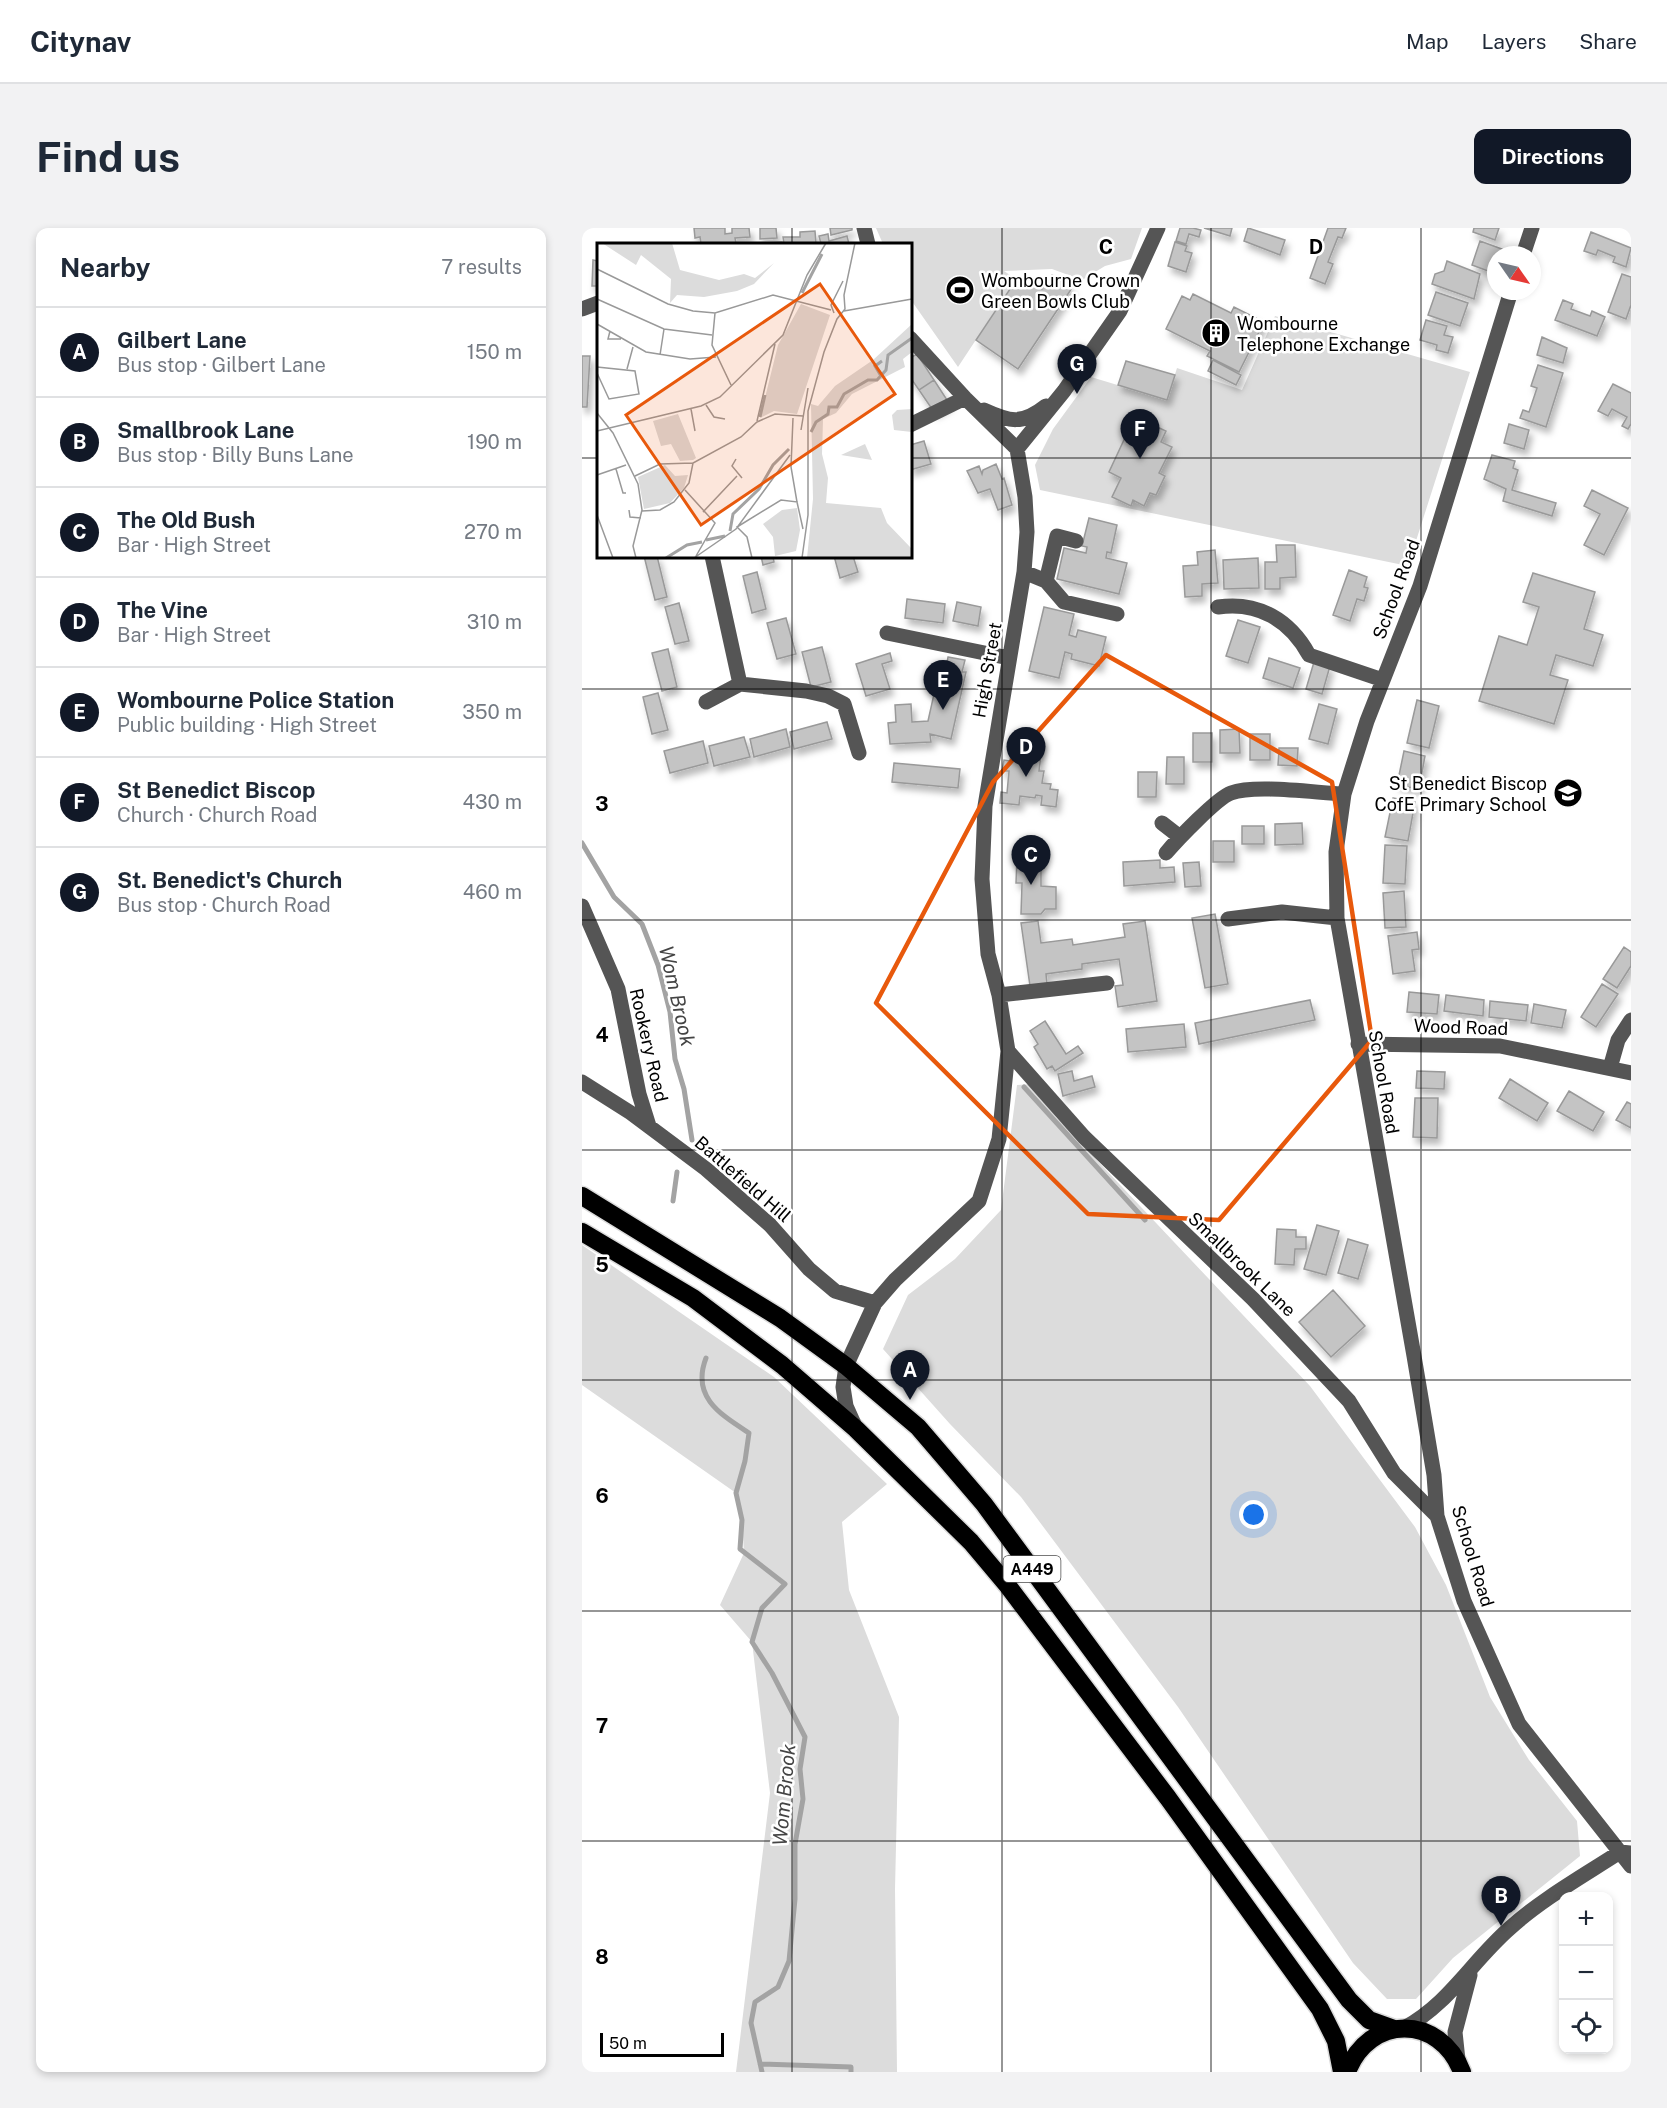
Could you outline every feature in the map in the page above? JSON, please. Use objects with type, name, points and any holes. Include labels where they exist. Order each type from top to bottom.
[{"type":"highway","name":"A449","points":[[582,1196],[780,1317],[846,1366],[918,1427],[984,1504],[1349,2000],[1369,2020],[1399,2029]]},
{"type":"highway","name":"A449","points":[[582,1232],[693,1298],[782,1365],[856,1429],[971,1542],[1008,1586],[1168,1798],[1320,2009],[1336,2041],[1342,2072]]},
{"type":"highway","points":[[1347,2072],[1361,2047],[1372,2038],[1399,2029],[1422,2031],[1436,2037],[1448,2047],[1460,2066]]},
{"type":"street","points":[[864,228],[868,243]]},
{"type":"street","points":[[912,340],[968,401],[1017,449],[1064,391],[1120,311],[1158,228]]},
{"type":"street","points":[[1526,246],[1532,228]]},
{"type":"street","name":"School Road","points":[[1508,300],[1423,576],[1383,680],[1344,794],[1336,852],[1337,918],[1432,1464],[1437,1516],[1464,1602],[1519,1724],[1625,1852],[1631,1866]]},
{"type":"street","points":[[582,309],[597,303]]},
{"type":"street","points":[[968,401],[1006,421],[1033,416],[1064,391]]},
{"type":"street","points":[[912,424],[968,401]]},
{"type":"street","name":"High Street","points":[[846,1366],[875,1304],[895,1280],[979,1201],[999,1139],[1008,1051],[999,995],[988,954],[982,879],[985,806],[1024,572],[1027,532],[1017,449]]},
{"type":"street","points":[[1046,581],[1057,536],[1076,541]]},
{"type":"street","points":[[712,558],[740,684]]},
{"type":"street","points":[[1024,572],[1046,581],[1064,602],[1117,614]]},
{"type":"street","points":[[1218,607],[1235,604],[1268,612],[1301,641],[1308,656],[1383,680]]},
{"type":"street","points":[[887,633],[1008,658]]},
{"type":"street","points":[[706,702],[740,684],[806,691],[828,696],[844,704],[859,753]]},
{"type":"street","points":[[1166,853],[1180,837],[1230,793],[1254,790],[1344,794]]},
{"type":"street","points":[[1162,823],[1180,837]]},
{"type":"street","name":"Rookery Road","points":[[582,906],[618,989],[639,1094],[648,1126]]},
{"type":"street","points":[[1228,919],[1282,912],[1337,918]]},
{"type":"street","points":[[999,995],[1107,983]]},
{"type":"street","points":[[1610,1068],[1618,1040],[1631,1020]]},
{"type":"street","name":"Wood Road","points":[[1358,1044],[1500,1046],[1631,1073]]},
{"type":"street","name":"Smallbrook Lane","points":[[1008,1051],[1084,1137],[1253,1299],[1349,1401],[1394,1473],[1437,1516]]},
{"type":"street","name":"Battlefield Hill","points":[[582,1082],[648,1126],[706,1169],[770,1225],[809,1269],[835,1291],[875,1304]]},
{"type":"street","points":[[846,1366],[843,1387],[846,1406],[856,1429]]},
{"type":"street","points":[[1399,2029],[1438,2007],[1476,1961],[1511,1927],[1625,1852]]},
{"type":"street","points":[[1460,2066],[1455,2032],[1459,2011],[1476,1961]]},
{"type":"highlighted area","points":[[1106,655],[1332,782],[1372,1040],[1219,1220],[1088,1214],[876,1003],[993,782]]},
{"type":"shaded area","points":[[876,228],[1142,228],[1131,259],[1105,266],[1082,280],[1052,269],[1004,271],[1016,279],[958,367],[912,301],[912,243],[883,243]]},
{"type":"shaded area","points":[[1275,316],[1470,372],[1408,566],[1040,490],[1035,465],[1053,429],[1091,377],[1167,400],[1177,368],[1242,390]]},
{"type":"shaded area","points":[[1033,1084],[1056,1117],[1310,1386],[1415,1527],[1446,1585],[1490,1697],[1529,1760],[1577,1821],[1580,1856],[1453,1958],[1416,1999],[1387,1999],[1353,1963],[1178,1707],[1021,1497],[950,1424],[883,1349],[908,1295],[955,1259],[1001,1210],[1017,1085]]},
{"type":"shaded area","points":[[582,1245],[774,1377],[887,1484],[842,1522],[849,1590],[899,1717],[895,1889],[897,2072],[736,2072],[770,1793],[752,1642],[720,1605],[744,1553],[742,1520],[736,1493],[582,1385]]},
{"type":"building","points":[[694,228],[725,228],[725,234],[732,233],[732,228],[749,228],[750,237],[735,238],[736,243],[701,243],[700,237],[695,238]]},
{"type":"building","points":[[760,228],[776,228],[777,238],[760,239]]},
{"type":"building","points":[[830,228],[852,228],[852,230],[831,235]]},
{"type":"building","points":[[1180,228],[1201,230],[1199,237],[1189,234],[1186,244],[1176,241]]},
{"type":"building","points":[[1204,228],[1232,228],[1230,236]]},
{"type":"building","points":[[1248,228],[1285,240],[1280,255],[1244,241]]},
{"type":"building","points":[[1328,228],[1346,228],[1342,238],[1338,237],[1328,262],[1333,264],[1325,284],[1310,278]]},
{"type":"building","points":[[1474,228],[1499,228],[1495,240],[1473,232]]},
{"type":"building","points":[[815,231],[816,243],[784,243],[783,237],[800,237],[800,232]]},
{"type":"building","points":[[1591,232],[1631,248],[1626,267],[1613,262],[1615,257],[1598,250],[1596,255],[1584,251]]},
{"type":"building","points":[[828,234],[829,241],[847,236],[849,243],[821,243],[819,236]]},
{"type":"building","points":[[1480,241],[1494,246],[1487,246],[1487,271],[1472,265]]},
{"type":"building","points":[[1175,242],[1187,246],[1185,251],[1192,253],[1186,272],[1168,266]]},
{"type":"building","points":[[593,260],[597,261],[597,286],[592,286]]},
{"type":"building","points":[[1447,261],[1480,274],[1474,299],[1432,284],[1435,274],[1444,271]]},
{"type":"building","points":[[1622,274],[1631,277],[1631,305],[1626,319],[1608,312]]},
{"type":"building","points":[[1052,275],[1072,288],[1018,369],[976,340],[1016,280],[1028,287],[1032,281],[1042,289]]},
{"type":"building","points":[[1436,292],[1468,303],[1460,326],[1428,315]]},
{"type":"building","name":"Wombourne Telephone Exchange","points":[[1193,294],[1231,313],[1234,307],[1264,322],[1239,372],[1207,356],[1210,351],[1166,329],[1182,296],[1190,300]]},
{"type":"building","points":[[1563,300],[1573,304],[1571,309],[1590,316],[1592,311],[1605,317],[1597,336],[1555,320]]},
{"type":"building","points":[[1426,320],[1447,326],[1444,335],[1453,337],[1448,353],[1436,350],[1437,345],[1420,340]]},
{"type":"building","points":[[1542,337],[1567,348],[1563,363],[1537,355]]},
{"type":"building","points":[[917,354],[934,380],[919,390],[912,380],[912,357]]},
{"type":"building","points":[[582,356],[590,356],[587,407],[582,407]]},
{"type":"building","points":[[1213,360],[1241,375],[1236,385],[1208,371]]},
{"type":"building","points":[[1126,361],[1175,375],[1167,400],[1118,385]]},
{"type":"building","points":[[1538,365],[1563,373],[1546,427],[1520,418],[1523,410],[1529,412],[1537,388],[1531,386]]},
{"type":"building","points":[[934,380],[949,403],[934,412],[919,390]]},
{"type":"building","points":[[1613,384],[1631,393],[1631,424],[1628,429],[1622,426],[1627,417],[1612,409],[1608,416],[1598,411]]},
{"type":"building","points":[[1509,424],[1529,430],[1524,449],[1504,443]]},
{"type":"building","points":[[1153,425],[1166,431],[1161,442],[1172,447],[1159,473],[1165,476],[1156,495],[1150,493],[1144,506],[1133,500],[1131,506],[1112,497],[1121,478],[1109,472],[1130,427],[1149,435]]},
{"type":"building","points":[[924,441],[931,464],[912,469],[912,444]]},
{"type":"building","points":[[1492,455],[1515,461],[1513,468],[1518,470],[1512,490],[1556,503],[1552,516],[1503,501],[1506,489],[1484,479]]},
{"type":"building","points":[[996,464],[1002,479],[1004,478],[1012,505],[998,510],[990,489],[978,493],[967,471],[979,466],[982,474],[983,470]]},
{"type":"building","points":[[1592,490],[1628,508],[1604,555],[1584,545],[1600,514],[1584,506]]},
{"type":"building","points":[[1089,518],[1117,525],[1111,553],[1107,552],[1106,558],[1127,563],[1119,594],[1057,579],[1064,548],[1086,553],[1087,547],[1082,546]]},
{"type":"building","points":[[1276,545],[1295,545],[1296,577],[1280,578],[1280,589],[1265,589],[1265,562],[1277,562]]},
{"type":"building","points":[[1215,550],[1218,583],[1202,584],[1202,596],[1185,597],[1183,566],[1198,565],[1197,552]]},
{"type":"building","points":[[644,558],[657,558],[667,597],[655,600]]},
{"type":"building","points":[[761,558],[773,558],[774,562],[763,565]]},
{"type":"building","points":[[835,558],[854,558],[858,572],[840,578]]},
{"type":"building","points":[[1258,558],[1259,588],[1224,589],[1223,560]]},
{"type":"building","points":[[1349,570],[1367,577],[1364,587],[1368,588],[1364,601],[1357,599],[1350,621],[1333,615]]},
{"type":"building","points":[[757,572],[766,609],[752,613],[743,576]]},
{"type":"building","points":[[1533,573],[1595,592],[1584,629],[1603,635],[1593,666],[1556,655],[1550,675],[1568,680],[1554,724],[1479,701],[1499,636],[1527,645],[1539,607],[1523,602]]},
{"type":"building","points":[[907,599],[945,604],[943,623],[905,618]]},
{"type":"building","points":[[957,602],[981,607],[978,626],[953,621]]},
{"type":"building","points":[[679,603],[689,641],[675,644],[665,607]]},
{"type":"building","points":[[1044,607],[1074,614],[1069,635],[1076,637],[1078,630],[1106,637],[1099,666],[1071,659],[1072,654],[1065,652],[1059,678],[1029,671]]},
{"type":"building","points":[[786,618],[796,654],[777,659],[767,623]]},
{"type":"building","points":[[1238,620],[1260,627],[1248,663],[1226,656]]},
{"type":"building","points":[[822,647],[831,682],[811,687],[802,652]]},
{"type":"building","points":[[668,649],[677,687],[662,691],[652,653]]},
{"type":"building","points":[[890,653],[892,661],[882,664],[890,689],[866,696],[856,664]]},
{"type":"building","points":[[948,657],[965,660],[962,672],[966,672],[951,739],[930,734],[931,742],[890,744],[888,723],[896,722],[895,705],[911,704],[912,722],[928,721],[940,667],[946,668]]},
{"type":"building","points":[[1269,658],[1300,668],[1293,688],[1263,678]]},
{"type":"building","points":[[1314,662],[1330,666],[1322,694],[1306,689]]},
{"type":"building","points":[[658,693],[668,730],[652,734],[643,697]]},
{"type":"building","points":[[1417,700],[1439,706],[1429,748],[1407,743]]},
{"type":"building","points":[[1319,704],[1337,709],[1328,744],[1309,739]]},
{"type":"building","points":[[827,722],[832,739],[794,749],[790,732]]},
{"type":"building","points":[[786,729],[790,747],[754,757],[750,739]]},
{"type":"building","points":[[1239,729],[1240,753],[1220,753],[1220,730]]},
{"type":"building","points":[[1193,733],[1212,733],[1212,762],[1193,762]]},
{"type":"building","points":[[1250,734],[1270,734],[1270,760],[1250,760]]},
{"type":"building","points":[[744,737],[750,757],[714,766],[709,746]]},
{"type":"building","points":[[1032,738],[1043,739],[1039,771],[1044,771],[1042,783],[1051,784],[1050,789],[1058,790],[1056,807],[1041,805],[1042,796],[1036,795],[1035,798],[1020,796],[1019,805],[1000,803],[1001,792],[1007,793],[1009,771],[1002,771],[1004,760],[1010,761],[1013,741],[1032,743]]},
{"type":"building","points":[[703,741],[708,763],[670,773],[664,751]]},
{"type":"building","points":[[1279,748],[1298,748],[1297,766],[1278,765]]},
{"type":"building","points":[[1404,751],[1425,756],[1419,789],[1397,785]]},
{"type":"building","points":[[1167,757],[1184,757],[1184,784],[1166,784]]},
{"type":"building","points":[[894,763],[960,769],[958,788],[892,782]]},
{"type":"building","points":[[1138,772],[1157,772],[1156,797],[1138,797]]},
{"type":"building","points":[[1393,798],[1415,802],[1408,841],[1385,837]]},
{"type":"building","points":[[1302,823],[1303,844],[1275,845],[1275,824]]},
{"type":"building","points":[[1242,826],[1264,826],[1264,844],[1242,844]]},
{"type":"building","points":[[1213,841],[1234,841],[1234,862],[1213,862]]},
{"type":"building","points":[[1385,845],[1407,846],[1405,884],[1383,883]]},
{"type":"building","points":[[1017,857],[1041,857],[1041,886],[1056,887],[1056,909],[1045,909],[1041,914],[1021,914],[1022,883],[1016,883]]},
{"type":"building","points":[[1160,860],[1160,868],[1174,867],[1175,882],[1124,886],[1123,862]]},
{"type":"building","points":[[1199,862],[1201,886],[1185,887],[1183,863]]},
{"type":"building","points":[[1404,891],[1406,927],[1385,928],[1383,893]]},
{"type":"building","points":[[1215,914],[1228,984],[1205,988],[1192,918]]},
{"type":"building","points":[[1038,921],[1041,943],[1072,939],[1073,945],[1125,937],[1123,924],[1145,921],[1157,1001],[1118,1007],[1115,986],[1123,985],[1119,959],[1082,964],[1082,969],[1046,974],[1047,984],[1030,986],[1021,923]]},
{"type":"building","points":[[1417,932],[1419,949],[1412,950],[1415,971],[1393,974],[1388,936]]},
{"type":"building","points":[[1624,947],[1631,952],[1631,966],[1617,988],[1603,979]]},
{"type":"building","points":[[1602,984],[1618,994],[1596,1027],[1581,1017]]},
{"type":"building","points":[[1409,992],[1439,995],[1437,1014],[1407,1012]]},
{"type":"building","points":[[1446,995],[1484,1000],[1483,1016],[1444,1011]]},
{"type":"building","points":[[1310,1000],[1315,1020],[1199,1044],[1195,1023]]},
{"type":"building","points":[[1490,1001],[1528,1005],[1526,1021],[1489,1017]]},
{"type":"building","points":[[1534,1004],[1566,1010],[1562,1028],[1531,1023]]},
{"type":"building","points":[[1045,1021],[1066,1054],[1078,1046],[1083,1053],[1055,1071],[1052,1066],[1047,1069],[1034,1047],[1038,1044],[1030,1031]]},
{"type":"building","points":[[1184,1024],[1186,1047],[1128,1052],[1126,1029]]},
{"type":"building","points":[[1072,1071],[1074,1081],[1092,1076],[1095,1087],[1063,1096],[1058,1074]]},
{"type":"building","points":[[1417,1071],[1445,1072],[1444,1089],[1416,1088]]},
{"type":"building","points":[[1510,1079],[1548,1103],[1537,1121],[1499,1098]]},
{"type":"building","points":[[1569,1091],[1604,1112],[1593,1131],[1557,1111]]},
{"type":"building","points":[[1415,1098],[1438,1098],[1437,1138],[1413,1137]]},
{"type":"building","points":[[1627,1102],[1631,1104],[1631,1128],[1616,1120]]},
{"type":"building","points":[[1317,1225],[1339,1231],[1326,1275],[1304,1269]]},
{"type":"building","points":[[1277,1229],[1296,1230],[1296,1237],[1306,1237],[1306,1249],[1295,1249],[1294,1265],[1275,1264]]},
{"type":"building","points":[[1348,1239],[1368,1245],[1358,1279],[1338,1273]]},
{"type":"building","points":[[1333,1290],[1365,1326],[1331,1357],[1299,1322]]},
{"type":"waterway","name":"Wom Brook","points":[[582,843],[614,897],[642,924],[658,965],[670,1012],[675,1059],[684,1089],[692,1140]]},
{"type":"waterway","points":[[1024,1087],[1145,1220]]},
{"type":"waterway","name":"Wom Brook","points":[[673,1201],[677,1172]]},
{"type":"waterway","name":"Wom Brook","points":[[706,1358],[702,1372],[705,1394],[728,1419],[749,1433],[745,1461],[736,1493],[742,1520],[740,1549],[785,1584],[762,1608],[752,1642],[772,1673],[805,1737],[800,1769],[803,1799],[795,1844],[795,1899],[789,1961],[778,1987],[755,2002],[751,2023],[762,2072]]},
{"type":"waterway","points":[[760,2064],[851,2067],[851,2072]]},
{"type":"place","name":"Wombourne Crown Green Bowls Club","points":[[960,290]]},
{"type":"place","name":"Wombourne Telephone Exchange","points":[[1216,333]]},
{"type":"place","name":"St. Benedict's Church","points":[[1077,394]]},
{"type":"place","name":"St Benedict Biscop","points":[[1140,459]]},
{"type":"place","name":"Wombourne Police Station","points":[[943,710]]},
{"type":"place","name":"The Vine","points":[[1026,777]]},
{"type":"place","name":"St Benedict Biscop CofE Primary School","points":[[1568,793]]},
{"type":"place","name":"The Old Bush","points":[[1031,885]]},
{"type":"place","name":"Gilbert Lane","points":[[910,1400]]},
{"type":"place","name":"Smallbrook Lane","points":[[1501,1926]]}]
